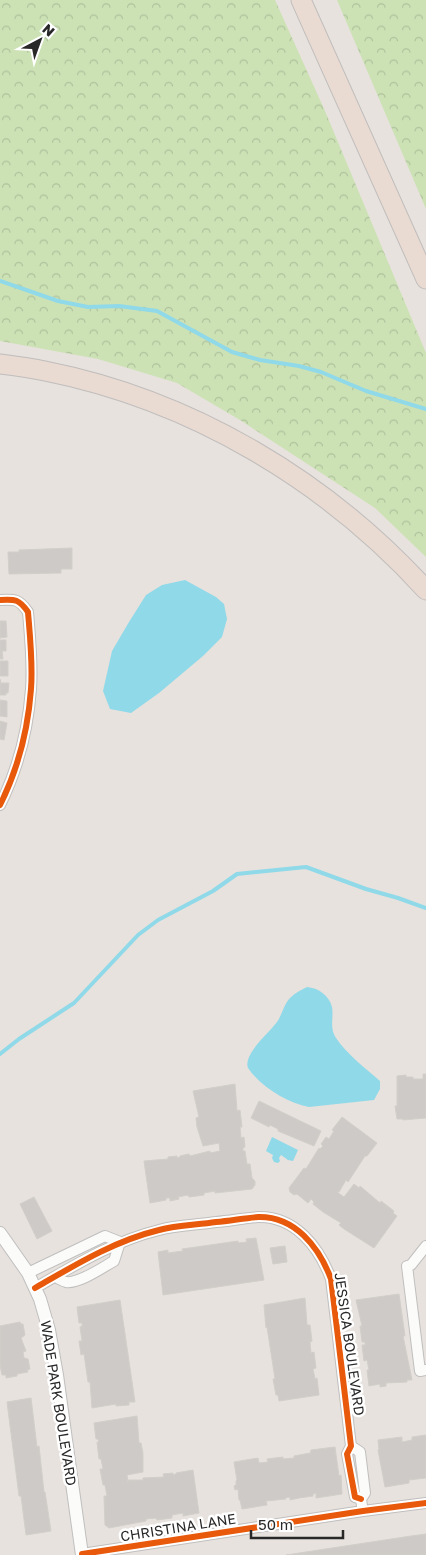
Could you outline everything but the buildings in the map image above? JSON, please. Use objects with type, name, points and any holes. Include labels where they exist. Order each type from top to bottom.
[{"type":"highway","points":[[302,0],[426,279]]},
{"type":"highway","points":[[0,364],[45,371],[148,400],[197,421],[245,445],[328,500],[368,531],[426,590]]},
{"type":"street","points":[[0,600],[14,600],[22,604],[28,612],[31,689],[20,757],[0,805]]},
{"type":"street","name":"JESSICA BOULEVARD","points":[[28,1273],[105,1236],[120,1242],[161,1229],[259,1217],[293,1226],[309,1239],[326,1263],[331,1279],[351,1446],[347,1454],[355,1497],[361,1499]]},
{"type":"street","name":"WADE PARK BOULEVARD","points":[[0,1233],[28,1273],[40,1299],[51,1339],[82,1555]]},
{"type":"street","points":[[35,1288],[78,1263],[120,1242]]},
{"type":"street","points":[[55,1277],[66,1282],[74,1281],[114,1261],[120,1242]]},
{"type":"street","points":[[426,1246],[411,1265],[406,1266],[420,1371],[426,1370]]},
{"type":"street","points":[[72,1251],[85,1276]]},
{"type":"street","name":"JESSICA BOULEVARD","points":[[351,1446],[360,1452],[365,1493],[361,1499],[363,1512]]},
{"type":"street","points":[[351,1474],[363,1473]]},
{"type":"street","name":"CHRISTINA LANE","points":[[82,1555],[426,1503]]},
{"type":"green space","points":[[0,0],[275,0],[325,111],[426,353],[426,557],[375,508],[240,420],[177,383],[98,359],[0,341]]},
{"type":"green space","points":[[337,0],[426,0],[426,209]]},
{"type":"water","points":[[185,580],[216,597],[224,604],[227,619],[222,637],[203,656],[159,693],[131,713],[110,709],[103,691],[112,651],[146,595],[162,585]]},
{"type":"water","points":[[307,987],[315,989],[326,996],[332,1007],[332,1026],[336,1038],[351,1055],[380,1081],[380,1089],[374,1100],[309,1107],[301,1105],[283,1098],[267,1088],[248,1068],[249,1056],[277,1022],[288,1000]]},
{"type":"water","points":[[272,1137],[298,1150],[293,1161],[281,1155],[278,1163],[274,1162],[273,1155],[266,1151]]},
{"type":"waterway","points":[[0,281],[58,301],[88,307],[119,306],[157,311],[232,352],[260,360],[299,366],[321,372],[366,391],[426,409]]},
{"type":"waterway","points":[[0,1054],[19,1039],[74,1003],[138,935],[158,920],[213,891],[237,874],[306,867],[426,908]]},
{"type":"cycle path","points":[[0,600],[16,601],[22,604],[28,612],[32,670],[30,704],[25,734],[17,763],[0,805]]},
{"type":"cycle path","points":[[35,1288],[80,1262],[126,1240],[166,1228],[258,1217],[271,1218],[294,1228],[304,1236],[320,1256],[331,1279],[351,1446],[347,1454],[355,1497],[361,1499]]},
{"type":"cycle path","points":[[82,1554],[426,1503]]}]
